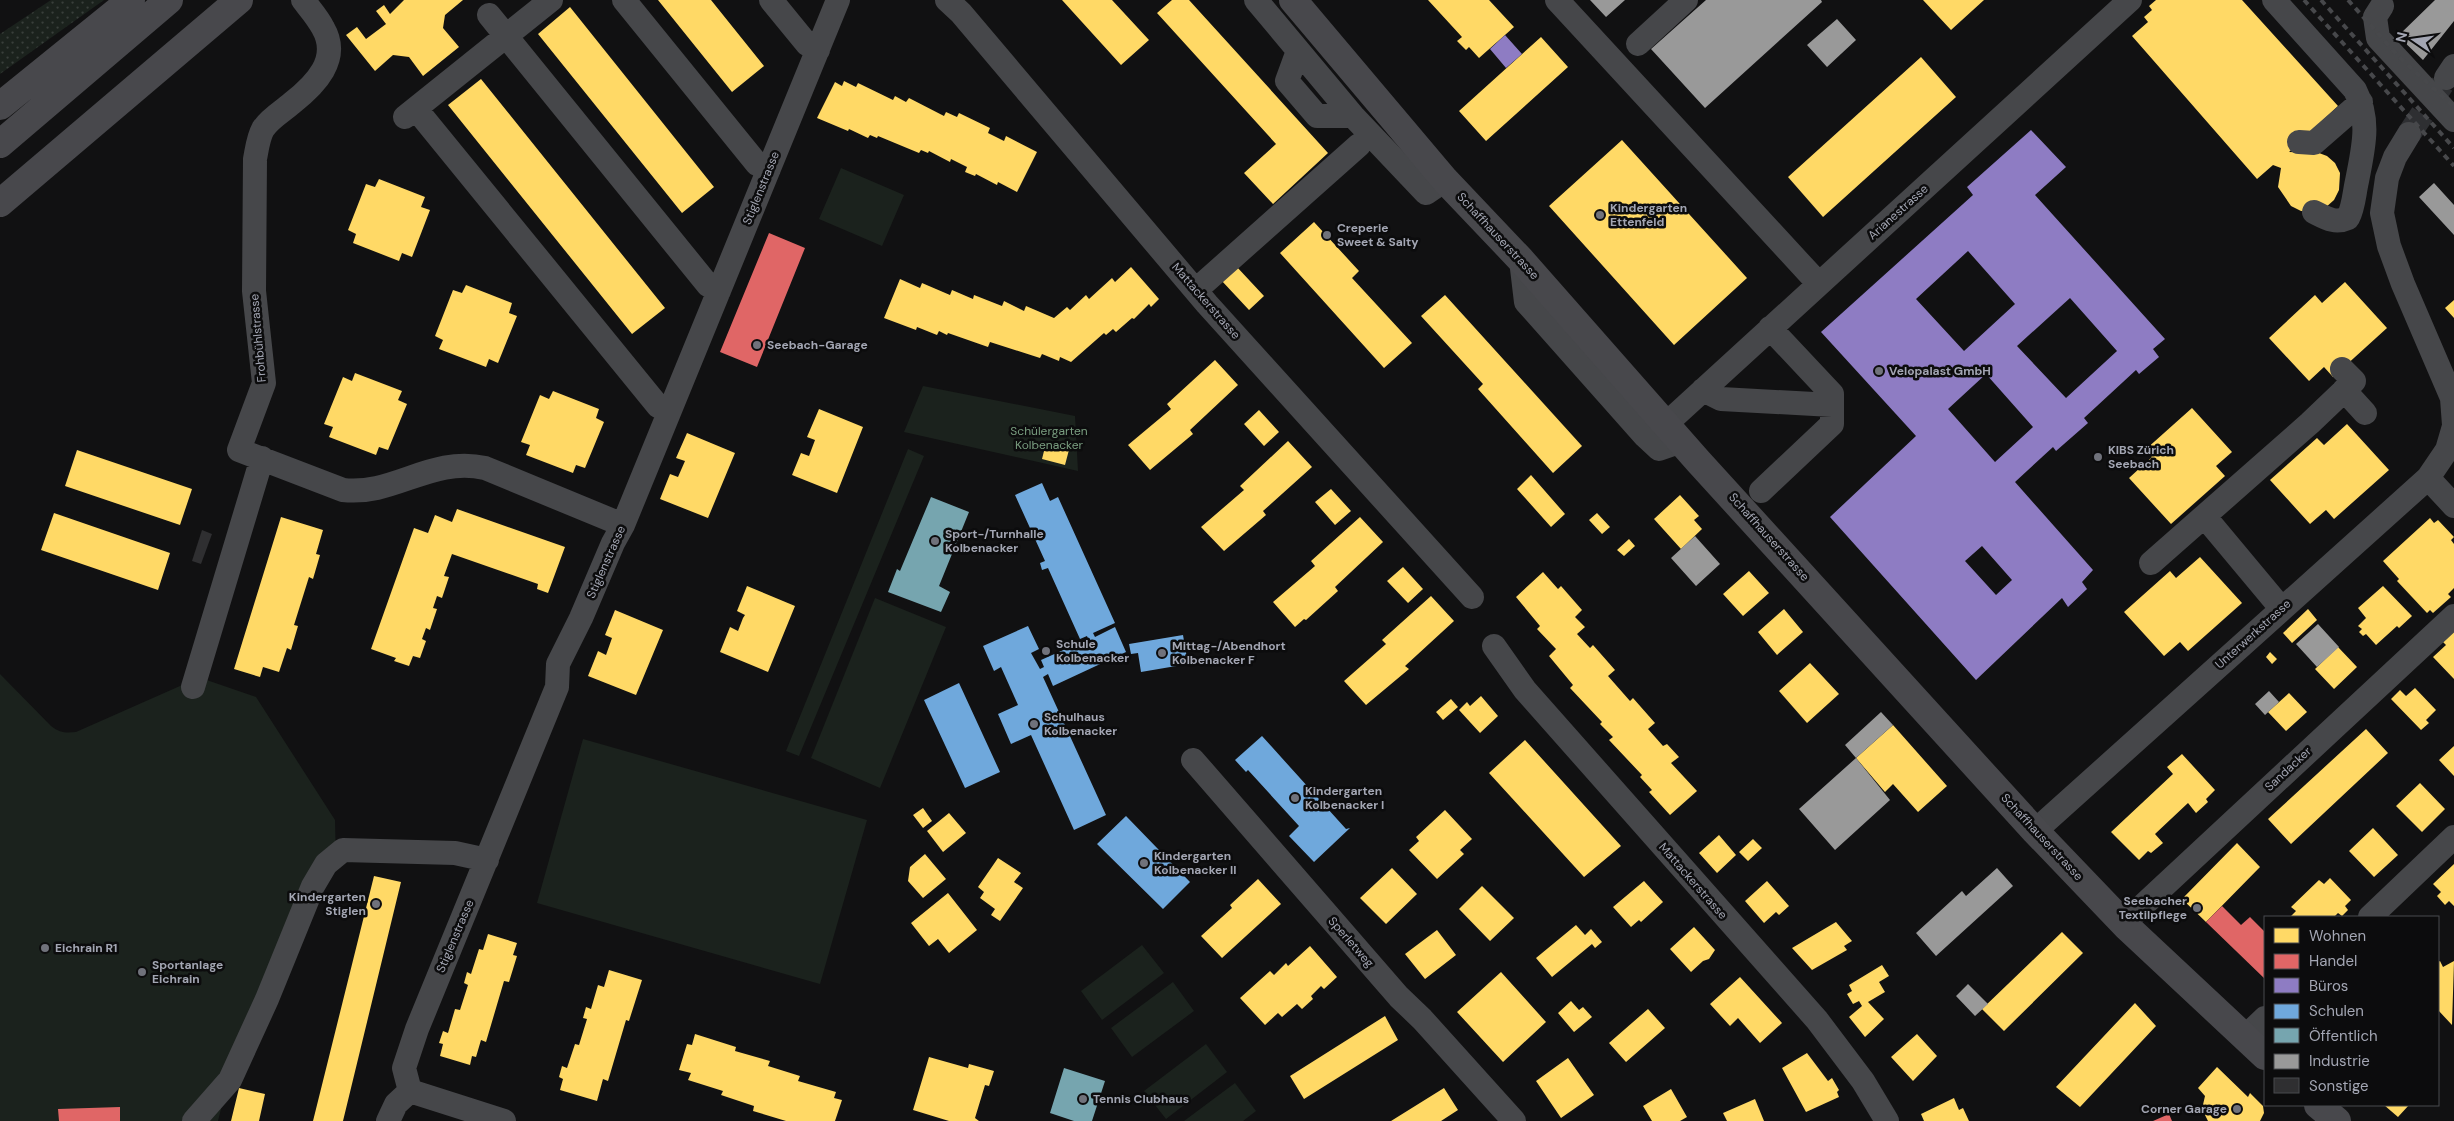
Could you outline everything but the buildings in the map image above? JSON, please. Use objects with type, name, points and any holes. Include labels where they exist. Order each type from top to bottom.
[{"type":"main road","points":[[0,106],[131,0]]},
{"type":"main road","points":[[0,144],[169,0]]},
{"type":"main road","points":[[0,203],[239,0]]},
{"type":"main road","name":"Schaffhauserstrasse","points":[[1293,0],[1445,180],[1521,260],[2035,831],[2124,924],[2264,1055]]},
{"type":"main road","points":[[0,222],[66,145]]},
{"type":"street","name":"Frohbühlstrasse","points":[[303,0],[324,29],[329,44],[328,57],[321,77],[306,93],[272,119],[264,128],[258,143],[255,159],[254,291],[264,383],[238,450],[344,490],[356,492],[372,490],[441,467],[469,464],[485,468],[623,525]]},
{"type":"street","points":[[551,0],[411,113],[658,406],[669,412]]},
{"type":"street","points":[[624,0],[757,164],[769,169]]},
{"type":"street","points":[[771,0],[807,44],[818,50]]},
{"type":"street","name":"Stiglenstrasse","points":[[410,1092],[404,1068],[417,1029],[557,687],[558,664],[582,618],[613,543],[623,525],[838,0]]},
{"type":"street","name":"Mattackerstrasse","points":[[946,0],[961,13],[1196,290],[1472,597]]},
{"type":"street","points":[[1256,0],[1353,116],[1426,193],[1445,180]]},
{"type":"street","points":[[1556,0],[1819,284]]},
{"type":"street","points":[[1638,44],[1686,0]]},
{"type":"street","name":"Arianestrasse","points":[[1674,432],[1703,390],[2130,0]]},
{"type":"street","points":[[2274,0],[2355,90],[2361,102],[2366,141],[2353,208],[2348,218],[2340,222],[2328,219],[2314,212]]},
{"type":"street","points":[[2382,2],[2375,18],[2378,38],[2454,120]]},
{"type":"street","points":[[488,15],[708,285],[719,291]]},
{"type":"street","points":[[2299,142],[2314,143],[2361,102]]},
{"type":"street","name":"Unterwerkstrasse","points":[[2035,831],[2281,608],[2428,478],[2447,450],[2454,426],[2452,398],[2403,284],[2389,246],[2382,213],[2387,178],[2409,134]]},
{"type":"street","points":[[1196,290],[1359,146]]},
{"type":"street","points":[[1761,491],[1832,424],[1832,394],[1770,328]]},
{"type":"street","points":[[2151,563],[2205,517],[2343,380],[2366,412]]},
{"type":"street","points":[[1703,390],[1721,399],[1832,405]]},
{"type":"street","points":[[193,687],[262,458]]},
{"type":"street","points":[[2428,478],[2454,506]]},
{"type":"street","points":[[2205,517],[2281,608]]},
{"type":"street","name":"Sandacker","points":[[2124,924],[2243,810],[2454,616]]},
{"type":"street","name":"Mattackerstrasse","points":[[1494,646],[1525,690],[1817,1020],[1863,1081],[1887,1121]]},
{"type":"street","name":"Sperletweg","points":[[1193,760],[1399,997],[1422,1019],[1514,1121]]},
{"type":"street","points":[[2371,916],[2454,837]]},
{"type":"street","points":[[194,1121],[230,1080],[267,999],[313,886],[326,864],[343,850],[455,853],[487,860]]},
{"type":"street","points":[[2245,1037],[2264,1019]]},
{"type":"street","points":[[388,1121],[396,1104],[410,1092],[504,1121]]},
{"type":"green space","points":[[51,0],[104,0],[0,74],[0,34]]},
{"type":"green space","points":[[841,168],[904,195],[882,246],[819,219]]},
{"type":"green space","name":"Schülergarten Kolbenacker","points":[[923,386],[1075,416],[1078,471],[904,432]]},
{"type":"green space","points":[[908,449],[924,456],[799,756],[786,751]]},
{"type":"green space","points":[[875,598],[946,627],[880,788],[811,758]]},
{"type":"green space","name":"Sportanlage Eichrain","points":[[0,674],[51,726],[66,732],[76,732],[180,686],[195,676],[256,697],[335,820],[336,865],[223,1101],[218,1121],[0,1121]]},
{"type":"green space","points":[[583,739],[867,820],[820,984],[537,903]]},
{"type":"green space","points":[[1142,945],[1164,973],[1102,1020],[1081,991]]},
{"type":"green space","points":[[1173,982],[1194,1011],[1132,1057],[1111,1028]]},
{"type":"green space","points":[[1206,1044],[1227,1072],[1166,1119],[1144,1091]]},
{"type":"green space","points":[[1235,1083],[1256,1111],[1243,1121],[1184,1121]]},
{"type":"tunnel","points":[[2409,134],[2445,80]]},
{"type":"railway","points":[[2304,0],[2454,166]]},
{"type":"railway","points":[[2321,0],[2454,148]]},
{"type":"railway","points":[[2348,0],[2399,57],[2454,107]]},
{"type":"place","name":"Kindergarten Ettenfeld","points":[[1600,215]]},
{"type":"place","name":"Creperie Sweet & Salty","points":[[1327,235]]},
{"type":"place","name":"Seebach-Garage","points":[[757,345]]},
{"type":"place","name":"Velopalast GmbH","points":[[1879,371]]},
{"type":"place","name":"KIBS Zürich Seebach","points":[[2098,457]]},
{"type":"place","name":"Sport-/Turnhalle Kolbenacker","points":[[935,541]]},
{"type":"place","name":"Schule Kolbenacker","points":[[1046,651]]},
{"type":"place","name":"Mittag-/Abendhort Kolbenacker F","points":[[1162,653]]},
{"type":"place","name":"Schulhaus Kolbenacker","points":[[1034,724]]},
{"type":"place","name":"Kindergarten Kolbenacker I","points":[[1295,798]]},
{"type":"place","name":"Kindergarten Kolbenacker ll","points":[[1144,863]]},
{"type":"place","name":"Kindergarten Stiglen","points":[[376,904]]},
{"type":"place","name":"Seebacher Textilpflege","points":[[2197,908]]},
{"type":"place","name":"Eichrain R1","points":[[45,948]]},
{"type":"place","name":"Sportanlage Eichrain","points":[[142,972]]},
{"type":"place","name":"Tennis Clubhaus","points":[[1083,1099]]},
{"type":"place","name":"Corner Garage","points":[[2237,1109]]}]
